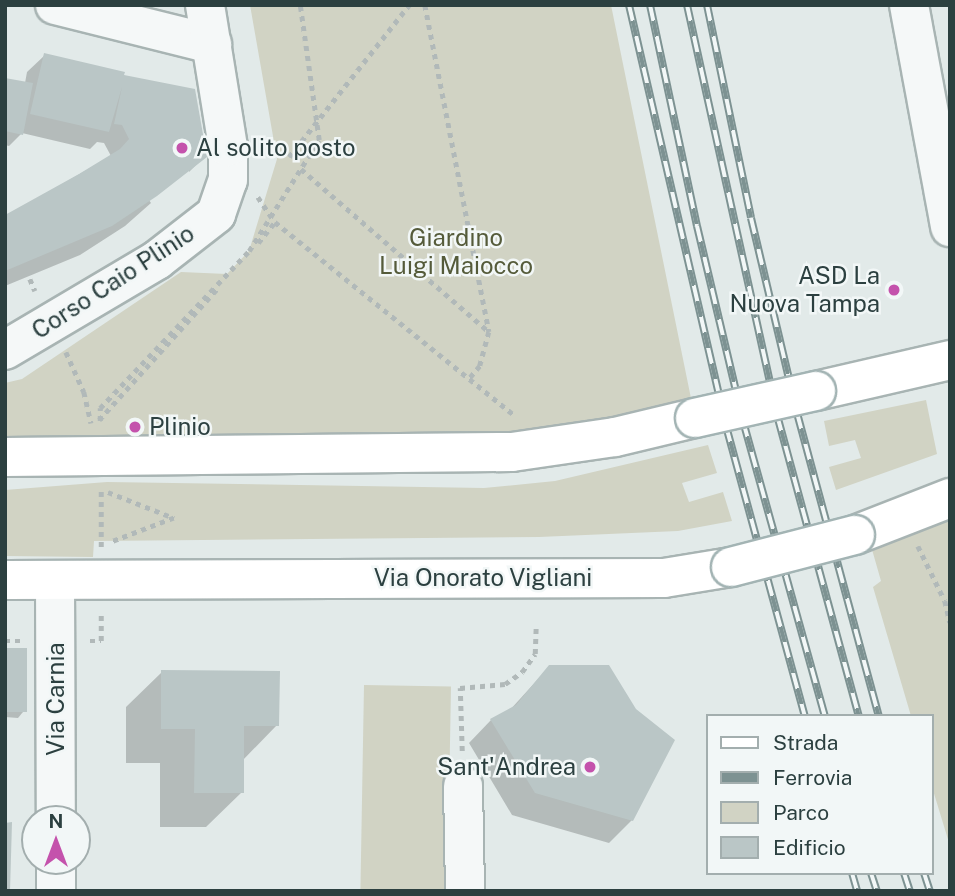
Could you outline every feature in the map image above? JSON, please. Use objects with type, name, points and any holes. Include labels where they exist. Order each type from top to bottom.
[{"type":"main road","points":[[5,457],[97,474],[512,452],[615,437],[950,360]]},
{"type":"main road","name":"Via Onorato Vigliani","points":[[5,580],[664,578],[731,567],[855,535],[950,498]]},
{"type":"street","points":[[55,5],[212,44]]},
{"type":"street","name":"Corso Caio Plinio","points":[[5,350],[157,260],[216,214],[228,180],[228,147],[205,5]]},
{"type":"street","points":[[909,5],[950,227]]},
{"type":"street","name":"Via Carnia","points":[[55,580],[56,805]]},
{"type":"street","points":[[463,786],[465,891]]},
{"type":"path","points":[[289,156],[409,5]]},
{"type":"path","points":[[425,5],[489,332],[480,366],[469,379]]},
{"type":"path","points":[[301,169],[489,332]]},
{"type":"path","points":[[258,197],[275,222],[513,414]]},
{"type":"path","points":[[97,474],[174,518],[101,547],[92,428],[275,222]]},
{"type":"path","points":[[904,516],[945,601],[950,622]]},
{"type":"path","points":[[463,786],[460,688],[505,684],[522,672],[535,654],[536,626]]},
{"type":"green space","name":"Giardino Luigi Maiocco","points":[[250,5],[611,5],[695,418],[615,437],[5,457],[5,383],[22,379],[181,272],[227,274],[249,251],[277,159]]},
{"type":"green space","points":[[926,400],[937,454],[836,490],[829,467],[861,458],[855,440],[829,446],[824,421]]},
{"type":"green space","points":[[708,445],[717,473],[682,483],[689,502],[723,492],[732,521],[678,531],[539,537],[94,541],[93,557],[5,556],[5,490],[107,482],[484,488],[555,481]]},
{"type":"green space","points":[[950,518],[950,846],[934,794],[934,714],[910,714],[873,587],[881,581],[871,546]]},
{"type":"green space","points":[[364,685],[451,687],[447,891],[360,891]]},
{"type":"building","points":[[44,53],[125,72],[124,75],[195,89],[207,157],[157,196],[112,226],[5,271],[5,215],[120,149],[129,139],[122,125],[114,124],[122,87],[109,132],[30,114]]},
{"type":"building","points":[[5,78],[33,83],[23,135],[5,131]]},
{"type":"building","points":[[5,648],[27,648],[27,712],[5,712]]},
{"type":"building","name":"Sant'Andrea","points":[[549,665],[609,665],[636,709],[675,740],[633,821],[535,793],[490,719],[516,705]]},
{"type":"building","points":[[161,670],[280,671],[279,726],[244,726],[244,793],[194,793],[195,729],[161,729]]},
{"type":"building","points":[[12,822],[10,891],[5,891],[5,823]]},
{"type":"railway","points":[[629,5],[726,426],[804,714]]},
{"type":"railway","points":[[650,5],[697,226],[743,421],[824,714]]},
{"type":"railway","points":[[687,5],[777,415],[858,714]]},
{"type":"railway","points":[[707,5],[751,218],[797,413],[878,714]]},
{"type":"railway","points":[[853,875],[857,891]]},
{"type":"railway","points":[[872,875],[877,891]]},
{"type":"railway","points":[[905,875],[910,891]]},
{"type":"railway","points":[[925,875],[930,891]]},
{"type":"place","name":"Al solito posto","points":[[182,148]]},
{"type":"place","name":"ASD La Nuova Tampa","points":[[894,290]]},
{"type":"place","name":"Plinio","points":[[135,427]]},
{"type":"place","name":"Sant'Andrea","points":[[590,767]]}]
